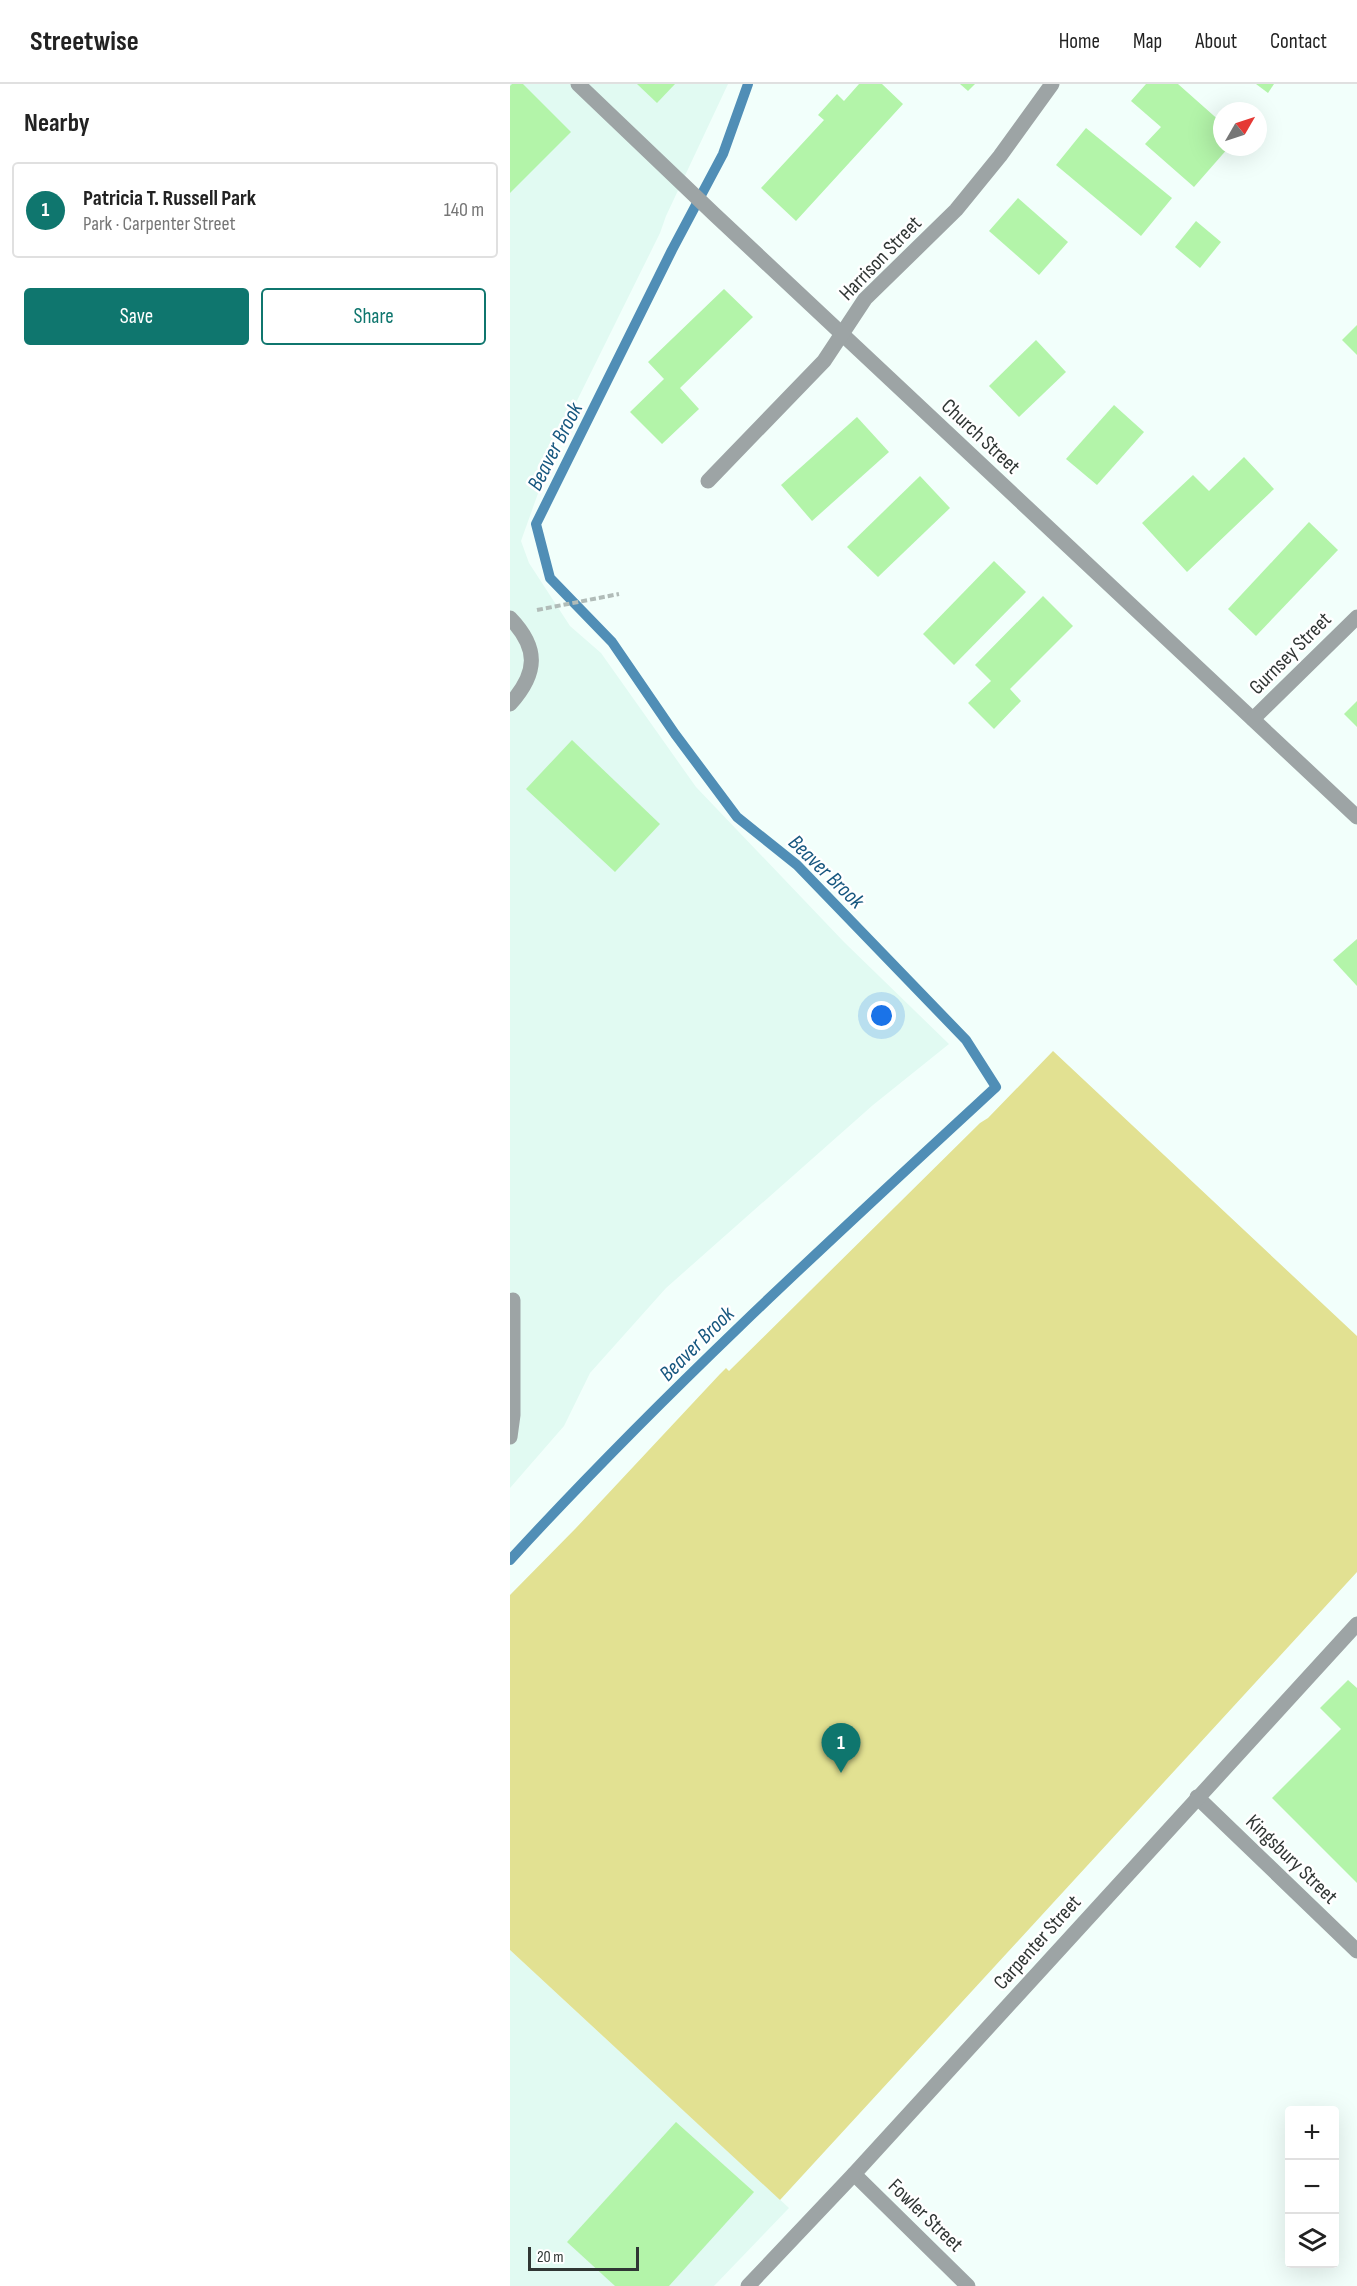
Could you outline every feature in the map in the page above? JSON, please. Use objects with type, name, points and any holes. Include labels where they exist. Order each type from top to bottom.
[{"type":"street","name":"Church Street","points":[[578,84],[1357,817]]},
{"type":"street","name":"Harrison Street","points":[[708,481],[824,361],[865,299],[956,210],[1000,156],[1052,84]]},
{"type":"street","name":"Gurnsey Street","points":[[1253,719],[1357,617]]},
{"type":"street","points":[[510,618],[529,643],[532,666],[510,704]]},
{"type":"street","points":[[510,1437],[513,1415],[513,1300]]},
{"type":"street","name":"Carpenter Street","points":[[748,2286],[854,2174],[1357,1624]]},
{"type":"street","name":"Kingsbury Street","points":[[1197,1797],[1357,1951]]},
{"type":"street","name":"Fowler Street","points":[[854,2174],[968,2286]]},
{"type":"path","points":[[547,608],[619,594]]},
{"type":"shaded area","points":[[510,84],[728,84],[660,233],[556,443],[521,541],[529,563],[570,626],[601,653],[696,787],[844,942],[949,1044],[873,1105],[666,1288],[590,1373],[564,1426],[510,1488]]},
{"type":"shaded area","points":[[1053,1051],[1357,1336],[1357,1572],[780,2200],[510,1950],[510,1595],[720,1374],[726,1368],[729,1371],[980,1123],[988,1118]]},
{"type":"shaded area","points":[[510,1950],[789,2208],[714,2286],[510,2286]]},
{"type":"building","points":[[523,84],[571,132],[510,193],[510,86]]},
{"type":"building","points":[[637,84],[675,84],[657,103]]},
{"type":"building","points":[[859,84],[882,84],[903,104],[796,221],[761,188],[824,120],[818,115],[837,94],[844,101]]},
{"type":"building","points":[[960,84],[975,84],[968,91]]},
{"type":"building","points":[[1146,84],[1178,84],[1213,115],[1213,156],[1221,156],[1194,187],[1145,144],[1161,127],[1131,101]]},
{"type":"building","points":[[1256,84],[1274,84],[1268,93]]},
{"type":"building","points":[[1086,128],[1172,198],[1141,236],[1056,165]]},
{"type":"building","points":[[1018,198],[1068,242],[1039,275],[989,231]]},
{"type":"building","points":[[1196,221],[1221,242],[1200,268],[1175,247]]},
{"type":"building","points":[[724,289],[753,317],[680,388],[699,409],[662,444],[630,412],[664,379],[648,362]]},
{"type":"building","points":[[1357,325],[1357,355],[1342,340]]},
{"type":"building","points":[[1036,340],[1066,372],[1019,417],[989,386]]},
{"type":"building","points":[[1114,405],[1144,432],[1097,485],[1066,459]]},
{"type":"building","points":[[857,417],[889,452],[812,521],[781,485]]},
{"type":"building","points":[[1244,457],[1274,489],[1187,572],[1142,523],[1193,475],[1209,491]]},
{"type":"building","points":[[920,476],[950,508],[878,577],[847,547]]},
{"type":"building","points":[[1309,522],[1338,550],[1256,636],[1228,609]]},
{"type":"building","points":[[994,561],[1026,592],[954,665],[923,634]]},
{"type":"building","points":[[1043,596],[1073,626],[1010,689],[1021,701],[994,729],[968,703],[991,681],[975,665]]},
{"type":"building","points":[[1357,701],[1357,727],[1344,714]]},
{"type":"building","points":[[572,740],[660,824],[615,872],[526,789]]},
{"type":"building","points":[[1357,939],[1357,986],[1333,960]]},
{"type":"building","points":[[1348,1680],[1357,1688],[1357,1883],[1272,1798],[1341,1729],[1320,1708]]},
{"type":"building","points":[[676,2122],[754,2192],[669,2286],[615,2286],[567,2242]]},
{"type":"waterway","name":"Beaver Brook","points":[[510,1560],[687,1377],[996,1087],[966,1040],[797,865],[737,817],[675,734],[612,642],[550,578],[536,524],[672,250],[723,154],[748,84]]},
{"type":"place","name":"Patricia T. Russell Park","points":[[841,1773]]}]
